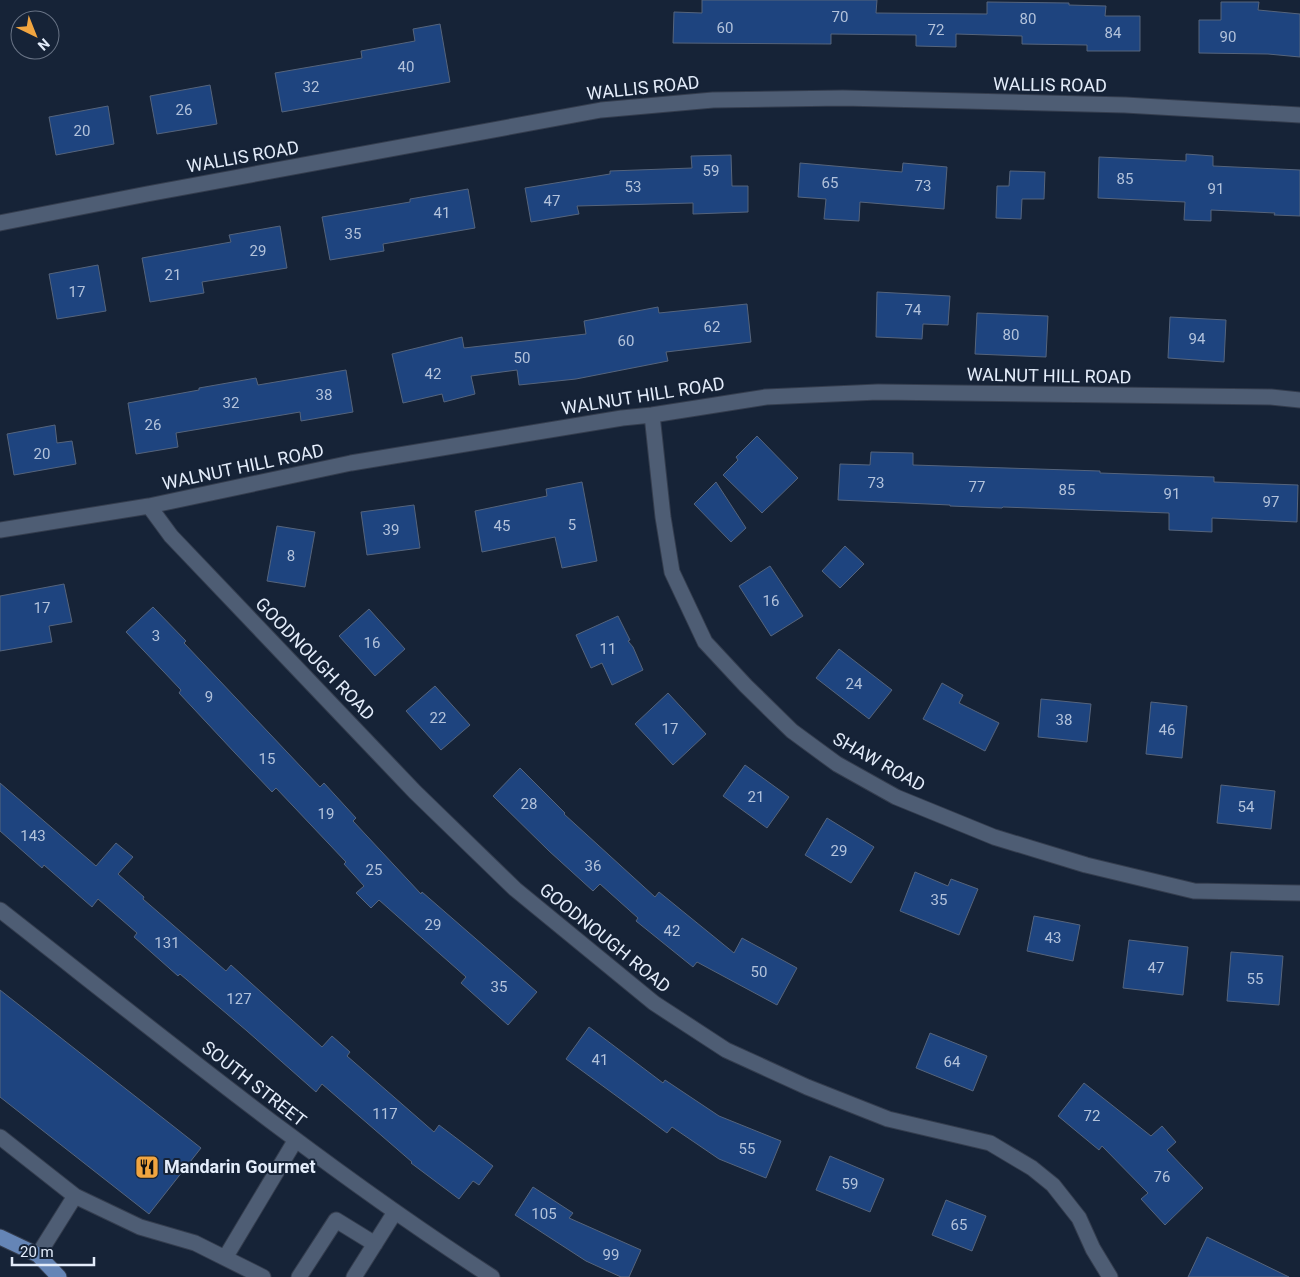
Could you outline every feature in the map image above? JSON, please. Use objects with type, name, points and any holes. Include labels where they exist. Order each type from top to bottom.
[{"type":"main road","points":[[0,1237],[38,1256],[55,1277]]},
{"type":"street","name":"WALLIS ROAD","points":[[0,223],[156,192],[601,110],[713,100],[843,98],[1125,106],[1300,115]]},
{"type":"street","name":"WALNUT HILL ROAD","points":[[0,530],[149,506],[351,462],[622,418],[766,397],[878,392],[1271,397],[1300,400]]},
{"type":"street","name":"SHAW ROAD","points":[[652,415],[663,517],[672,572],[705,642],[792,731],[837,764],[896,797],[994,837],[1086,865],[1194,891],[1300,893]]},
{"type":"street","name":"GOODNOUGH ROAD","points":[[149,506],[171,536],[415,792],[514,889],[654,1004],[726,1050],[807,1087],[888,1119],[990,1143],[1032,1168],[1053,1186],[1079,1218],[1110,1277]]},
{"type":"street","name":"SOUTH STREET","points":[[0,910],[295,1141],[426,1235],[492,1277]]},
{"type":"street","points":[[0,1137],[75,1196],[140,1228],[195,1243],[263,1277]]},
{"type":"street","points":[[225,1258],[295,1141]]},
{"type":"street","points":[[38,1256],[75,1196]]},
{"type":"street","points":[[354,1277],[395,1212]]},
{"type":"street","points":[[299,1277],[336,1220],[375,1244]]},
{"type":"building","points":[[702,0],[877,0],[876,13],[987,14],[987,2],[1069,3],[1069,5],[1106,6],[1105,16],[1140,16],[1140,51],[1087,51],[1087,45],[1022,44],[1022,36],[956,34],[956,47],[916,46],[916,35],[831,34],[831,44],[673,43],[674,12],[702,13]]},
{"type":"building","points":[[1221,2],[1259,2],[1258,10],[1300,14],[1300,57],[1268,54],[1199,53],[1199,20],[1221,20]]},
{"type":"building","points":[[440,24],[450,82],[282,112],[275,73],[362,58],[361,51],[415,41],[413,29]]},
{"type":"building","points":[[210,85],[217,124],[157,134],[150,96]]},
{"type":"building","points":[[108,106],[114,144],[56,155],[49,117]]},
{"type":"building","points":[[1186,154],[1213,156],[1213,166],[1300,170],[1300,216],[1211,210],[1211,221],[1184,220],[1185,202],[1098,198],[1099,157],[1186,161]]},
{"type":"building","points":[[731,155],[732,186],[748,186],[748,212],[693,214],[693,203],[577,206],[579,214],[531,222],[525,188],[610,174],[610,171],[692,168],[691,156]]},
{"type":"building","points":[[800,163],[902,172],[903,163],[947,167],[944,209],[860,202],[859,221],[824,219],[826,199],[798,197]]},
{"type":"building","points":[[1010,171],[1045,172],[1044,199],[1022,199],[1021,219],[996,218],[997,186],[1009,186]]},
{"type":"building","points":[[468,189],[475,228],[383,244],[384,251],[330,260],[322,217],[410,202],[410,199]]},
{"type":"building","points":[[280,226],[287,268],[202,282],[204,293],[150,302],[142,258],[231,242],[229,235]]},
{"type":"building","points":[[98,265],[106,311],[57,319],[49,274]]},
{"type":"building","points":[[877,292],[950,296],[948,325],[923,324],[922,339],[876,337]]},
{"type":"building","points":[[747,304],[751,342],[666,352],[668,361],[576,379],[519,385],[517,370],[471,376],[475,394],[444,402],[442,394],[403,403],[392,354],[462,337],[464,348],[586,334],[584,321],[658,307],[659,313]]},
{"type":"building","points":[[977,313],[1048,316],[1046,357],[975,354]]},
{"type":"building","points":[[1170,317],[1226,320],[1224,362],[1168,358]]},
{"type":"building","points":[[346,370],[353,412],[301,421],[300,412],[176,433],[178,447],[136,454],[128,403],[256,378],[258,385]]},
{"type":"building","points":[[55,425],[57,443],[72,441],[76,464],[14,475],[7,434]]},
{"type":"building","points":[[757,436],[798,478],[762,513],[723,475],[738,460],[736,457]]},
{"type":"building","points":[[871,452],[913,453],[913,465],[1100,471],[1100,473],[1214,477],[1214,482],[1298,485],[1297,522],[1212,518],[1212,532],[1169,530],[1169,513],[950,506],[838,500],[840,464],[870,465]]},
{"type":"building","points":[[582,482],[597,561],[562,568],[555,537],[482,552],[475,511],[547,496],[546,489]]},
{"type":"building","points":[[716,482],[746,528],[731,542],[694,504]]},
{"type":"building","points":[[414,505],[420,548],[367,555],[361,512]]},
{"type":"building","points":[[277,526],[315,532],[305,587],[267,581]]},
{"type":"building","points":[[845,546],[864,564],[840,588],[822,571]]},
{"type":"building","points":[[770,566],[803,616],[771,636],[739,586]]},
{"type":"building","points":[[64,584],[72,622],[49,626],[52,642],[0,651],[0,596]]},
{"type":"building","points":[[153,607],[186,641],[184,643],[320,787],[324,783],[356,818],[353,821],[421,894],[422,892],[537,992],[508,1025],[461,983],[466,977],[379,900],[371,908],[356,893],[364,886],[344,864],[346,862],[276,788],[272,792],[179,693],[181,690],[126,632]]},
{"type":"building","points":[[369,609],[405,649],[375,676],[339,636]]},
{"type":"building","points":[[618,616],[643,670],[612,685],[602,663],[591,668],[576,635]]},
{"type":"building","points":[[839,649],[892,690],[869,719],[816,678]]},
{"type":"building","points":[[942,683],[963,695],[959,703],[999,723],[985,751],[923,719]]},
{"type":"building","points":[[435,686],[470,725],[441,750],[406,711]]},
{"type":"building","points":[[668,693],[706,734],[673,765],[635,724]]},
{"type":"building","points":[[1041,699],[1091,704],[1087,742],[1038,737]]},
{"type":"building","points":[[1151,702],[1187,706],[1182,758],[1146,754]]},
{"type":"building","points":[[745,765],[789,797],[767,828],[723,796]]},
{"type":"building","points":[[520,768],[564,814],[655,897],[659,892],[734,953],[742,938],[797,968],[777,1005],[697,962],[693,967],[636,921],[638,918],[600,884],[593,891],[549,851],[493,796]]},
{"type":"building","points":[[0,783],[96,866],[116,843],[133,857],[118,874],[144,897],[143,899],[226,971],[231,965],[322,1047],[332,1036],[350,1052],[347,1056],[434,1132],[439,1125],[493,1166],[479,1185],[473,1181],[459,1199],[411,1163],[322,1084],[316,1092],[180,974],[178,976],[134,937],[137,933],[98,899],[92,907],[44,865],[42,868],[0,831]]},
{"type":"building","points":[[1221,785],[1275,791],[1271,829],[1217,823]]},
{"type":"building","points":[[827,818],[874,847],[851,883],[805,855]]},
{"type":"building","points":[[915,872],[948,886],[951,879],[978,889],[959,935],[900,911]]},
{"type":"building","points":[[1034,916],[1080,925],[1073,961],[1027,951]]},
{"type":"building","points":[[1129,940],[1188,947],[1183,995],[1123,988]]},
{"type":"building","points":[[1231,952],[1283,956],[1279,1005],[1227,1001]]},
{"type":"building","points":[[0,990],[201,1148],[149,1214],[0,1097]]},
{"type":"building","points":[[589,1027],[663,1083],[665,1080],[719,1116],[781,1141],[766,1178],[719,1159],[672,1127],[667,1133],[566,1059]]},
{"type":"building","points":[[930,1033],[987,1056],[973,1091],[916,1068]]},
{"type":"building","points":[[1084,1083],[1151,1136],[1162,1126],[1176,1142],[1167,1150],[1203,1188],[1165,1225],[1141,1199],[1148,1193],[1102,1146],[1099,1150],[1058,1116]]},
{"type":"building","points":[[830,1156],[884,1179],[870,1212],[816,1190]]},
{"type":"building","points":[[533,1187],[573,1213],[569,1218],[641,1250],[629,1277],[621,1277],[586,1261],[515,1215]]},
{"type":"building","points":[[946,1200],[986,1216],[972,1251],[932,1235]]},
{"type":"building","points":[[1207,1237],[1289,1277],[1188,1277]]},
{"type":"place","name":"Mandarin Gourmet","points":[[147,1167]]}]
